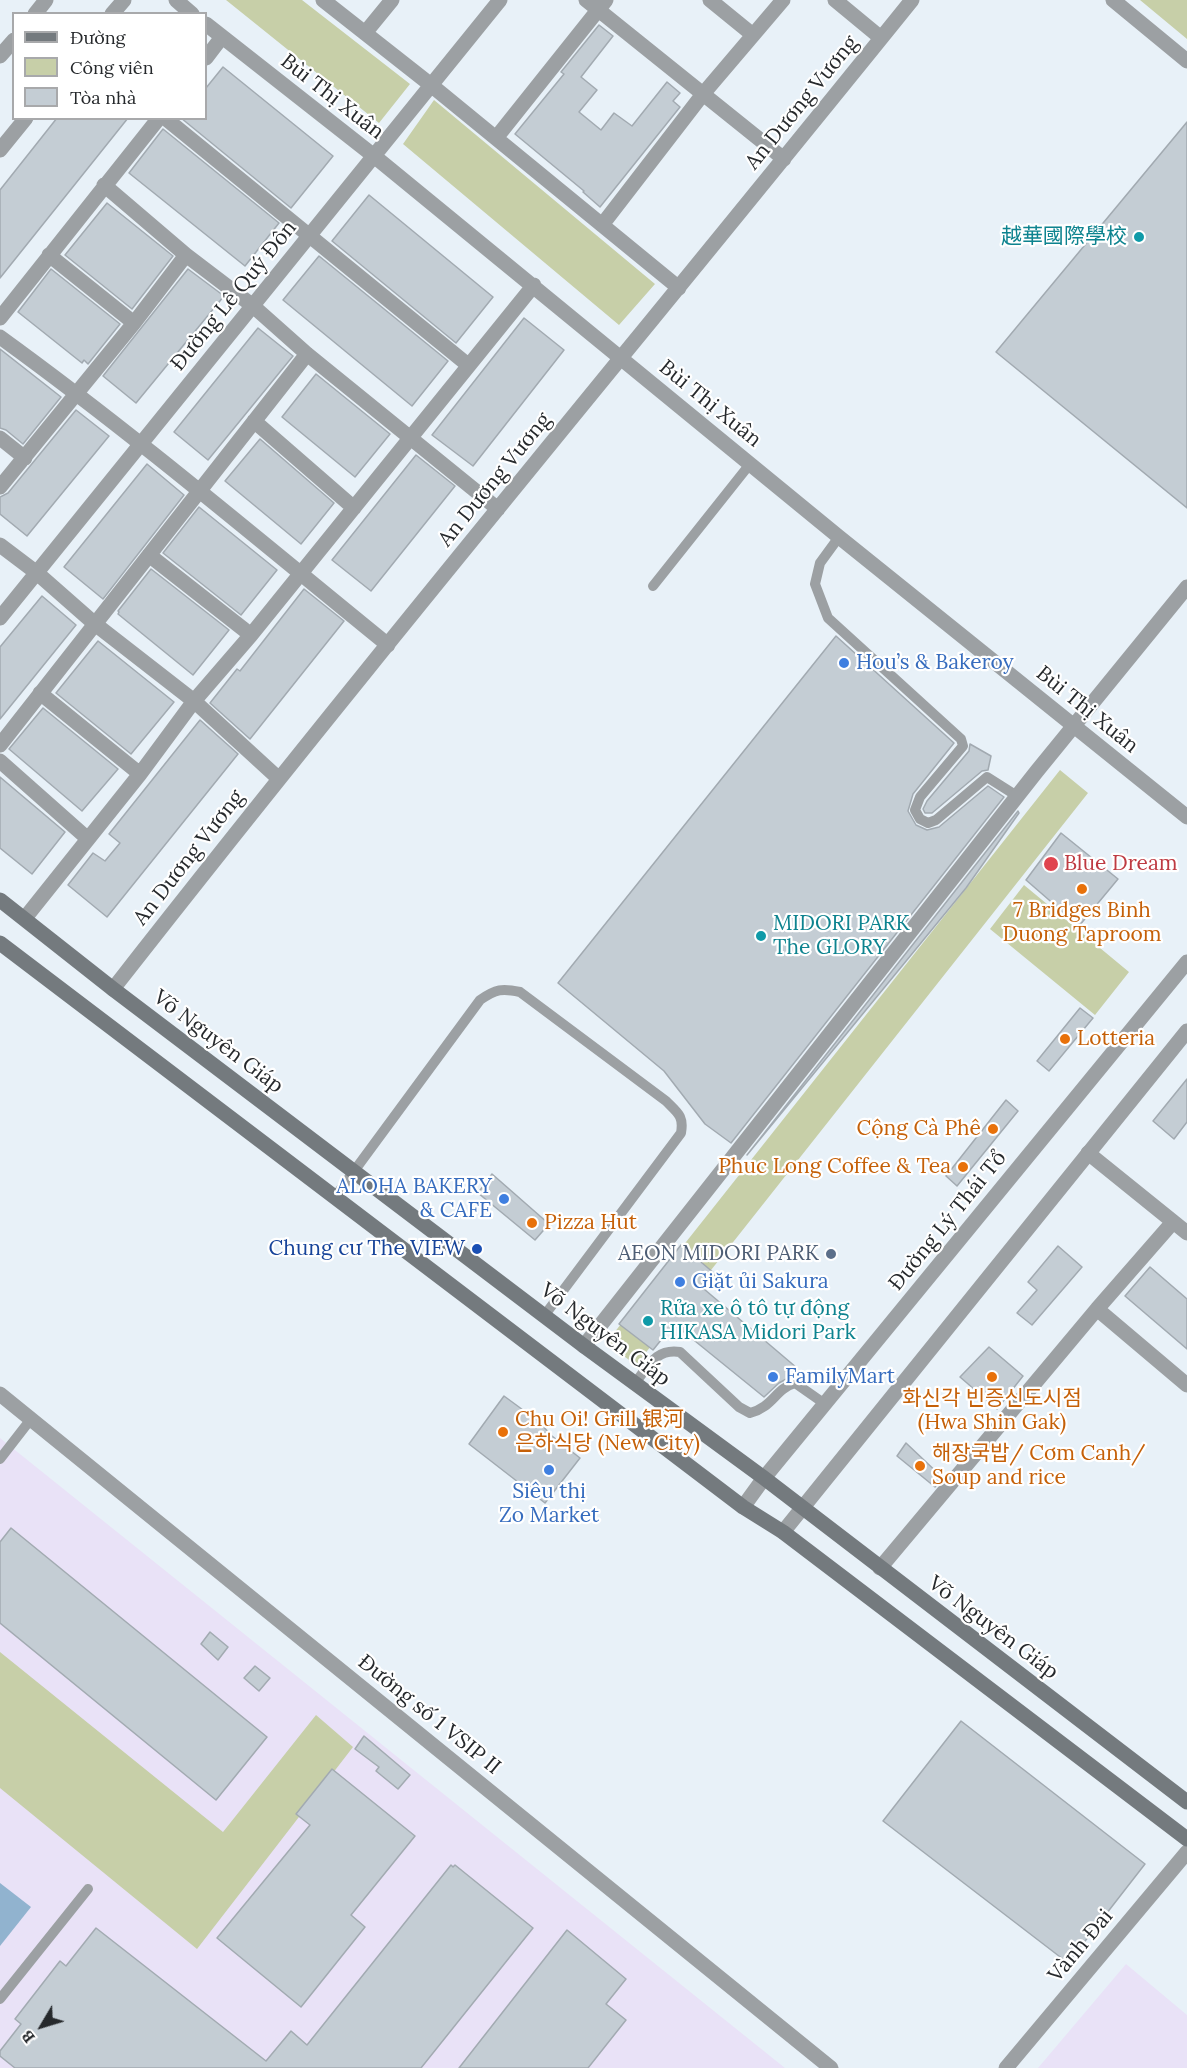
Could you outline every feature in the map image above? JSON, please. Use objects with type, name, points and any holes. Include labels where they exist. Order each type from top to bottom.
[{"type":"main road","name":"Võ Nguyên Giáp","points":[[0,900],[354,1172],[584,1346],[764,1478],[801,1509],[1187,1802]]},
{"type":"main road","points":[[0,943],[743,1507],[783,1532],[1187,1839]]},
{"type":"street","points":[[37,12],[46,0]]},
{"type":"street","points":[[114,12],[124,0]]},
{"type":"street","points":[[176,0],[190,12]]},
{"type":"street","points":[[323,0],[431,85],[679,288]]},
{"type":"street","points":[[365,33],[392,0]]},
{"type":"street","name":"Đường Lê Quý Đôn","points":[[0,618],[500,0]]},
{"type":"street","points":[[710,0],[753,35]]},
{"type":"street","points":[[602,225],[703,94],[783,0]]},
{"type":"street","points":[[835,0],[881,38]]},
{"type":"street","name":"An Dương Vương","points":[[112,988],[278,778],[912,0]]},
{"type":"street","points":[[1113,0],[1187,61]]},
{"type":"street","points":[[496,138],[597,3],[703,94],[784,159]]},
{"type":"street","name":"Bùi Thị Xuân","points":[[207,25],[534,285],[839,537],[1187,817]]},
{"type":"street","points":[[207,57],[222,37]]},
{"type":"street","points":[[0,56],[12,42]]},
{"type":"street","points":[[0,150],[24,120]]},
{"type":"street","points":[[0,318],[157,120]]},
{"type":"street","points":[[167,120],[468,365]]},
{"type":"street","points":[[104,185],[186,255],[253,306],[307,354],[411,436],[498,509]]},
{"type":"street","points":[[49,255],[134,323]]},
{"type":"street","points":[[0,487],[78,393],[186,255]]},
{"type":"street","points":[[25,918],[140,774],[194,701],[251,635],[534,285]]},
{"type":"street","points":[[0,337],[78,393],[388,645]]},
{"type":"street","points":[[0,745],[307,354]]},
{"type":"street","points":[[254,421],[354,508]]},
{"type":"street","points":[[0,438],[25,458]]},
{"type":"street","points":[[0,545],[37,573],[95,624],[194,701],[278,778]]},
{"type":"street","points":[[149,555],[251,635]]},
{"type":"street","points":[[584,1346],[1017,796],[1187,587]]},
{"type":"street","points":[[40,693],[140,774]]},
{"type":"street","points":[[0,761],[88,839]]},
{"type":"street","name":"Đường Lý Thái Tổ","points":[[743,1507],[764,1478],[1187,962]]},
{"type":"street","points":[[783,1532],[1187,1030]]},
{"type":"street","points":[[1088,1153],[1187,1233]]},
{"type":"street","points":[[880,1568],[1173,1222]]},
{"type":"street","points":[[1097,1309],[1187,1384]]},
{"type":"street","name":"Đường số 1 VSIP II","points":[[0,1394],[831,2068]]},
{"type":"street","name":"Vành Đai","points":[[1006,2068],[1187,1851]]},
{"type":"lane","points":[[653,586],[750,464]]},
{"type":"lane","points":[[839,537],[820,563],[815,584],[828,618],[961,739],[963,746],[920,797],[915,810],[920,819],[928,823],[936,820],[987,777],[1017,796]]},
{"type":"lane","points":[[335,1197],[480,1000],[491,992],[505,988],[520,992],[666,1101],[683,1122],[681,1133],[544,1316]]},
{"type":"lane","points":[[634,1383],[660,1353],[670,1350],[680,1352],[739,1407],[750,1413],[763,1410],[784,1386],[795,1383],[825,1404]]},
{"type":"lane","points":[[0,1459],[31,1419]]},
{"type":"lane","points":[[0,2000],[88,1888]]},
{"type":"shaded area","points":[[0,1438],[785,2068],[0,2068]]},
{"type":"shaded area","points":[[1126,1964],[1187,2015],[1187,2068],[1038,2068]]},
{"type":"green space","points":[[226,0],[302,0],[410,84],[379,123]]},
{"type":"green space","points":[[1140,0],[1187,0],[1187,39]]},
{"type":"green space","points":[[434,100],[655,284],[619,325],[403,144]]},
{"type":"green space","points":[[1060,770],[1088,793],[636,1365],[606,1343]]},
{"type":"green space","points":[[1024,885],[1129,972],[1095,1015],[990,929]]},
{"type":"green space","points":[[0,1652],[223,1832],[316,1715],[353,1747],[197,1949],[0,1788]]},
{"type":"water","points":[[0,1883],[31,1907],[0,1946]]},
{"type":"building","points":[[599,25],[613,36],[581,77],[597,90],[579,112],[601,130],[614,113],[632,126],[667,82],[680,93],[673,101],[680,107],[600,207],[515,134],[564,74],[561,72]]},
{"type":"building","points":[[223,67],[333,156],[291,208],[183,120],[207,120],[207,87]]},
{"type":"building","points":[[55,120],[126,120],[0,278],[0,190]]},
{"type":"building","name":"越華國際學校","points":[[1187,122],[1187,508],[996,352]]},
{"type":"building","points":[[163,129],[279,223],[245,266],[129,173]]},
{"type":"building","points":[[369,195],[493,297],[456,343],[332,241]]},
{"type":"building","points":[[107,203],[173,256],[132,309],[65,255]]},
{"type":"building","points":[[319,256],[448,361],[412,406],[283,300]]},
{"type":"building","points":[[51,269],[120,324],[88,364],[84,360],[82,363],[18,312]]},
{"type":"building","points":[[188,269],[224,296],[136,403],[103,376]]},
{"type":"building","points":[[524,318],[564,350],[473,466],[432,435]]},
{"type":"building","points":[[258,328],[293,356],[208,460],[174,432]]},
{"type":"building","points":[[0,349],[61,397],[23,444],[0,428]]},
{"type":"building","points":[[316,374],[390,434],[355,477],[282,417]]},
{"type":"building","points":[[76,410],[109,436],[27,536],[0,514],[0,497],[8,493]]},
{"type":"building","points":[[260,439],[334,503],[301,544],[225,481]]},
{"type":"building","points":[[416,455],[455,486],[371,591],[332,560]]},
{"type":"building","points":[[147,464],[184,495],[103,599],[64,567]]},
{"type":"building","points":[[199,507],[277,570],[241,615],[163,553]]},
{"type":"building","points":[[151,569],[229,630],[193,675],[118,614]]},
{"type":"building","points":[[304,589],[344,621],[250,739],[210,703],[237,669],[240,671]]},
{"type":"building","points":[[42,596],[76,625],[0,719],[0,647]]},
{"type":"building","name":"MIDORI PARK The GLORY","points":[[836,636],[954,743],[913,794],[908,811],[916,825],[927,830],[939,827],[988,786],[1004,797],[731,1143],[705,1124],[664,1071],[558,983]]},
{"type":"building","points":[[98,641],[174,702],[131,754],[56,693]]},
{"type":"building","points":[[43,708],[118,769],[82,811],[9,749]]},
{"type":"building","points":[[200,720],[238,754],[107,917],[68,885],[93,853],[105,861],[120,843],[109,834]]},
{"type":"building","points":[[970,744],[991,756],[988,770],[982,771],[932,813],[925,813],[923,809],[927,801],[969,751]]},
{"type":"building","points":[[0,777],[65,832],[32,874],[0,848]]},
{"type":"building","points":[[1018,811],[1019,813],[966,888],[747,1155]]},
{"type":"building","name":"7 Bridges Binh Duong Taproom","points":[[1061,833],[1118,879],[1079,926],[1026,880]]},
{"type":"building","name":"Lotteria","points":[[1080,1008],[1093,1018],[1049,1071],[1037,1061]]},
{"type":"building","points":[[1187,1079],[1187,1122],[1174,1139],[1153,1121]]},
{"type":"building","name":"Cộng Cà Phê","points":[[1006,1100],[1018,1111],[957,1186],[946,1176]]},
{"type":"building","name":"ALOHA BAKERY & CAFE","points":[[492,1174],[549,1224],[535,1240],[478,1193]]},
{"type":"building","points":[[681,1245],[715,1274],[704,1289],[797,1368],[790,1377],[779,1383],[764,1397],[674,1324],[653,1350],[619,1324]]},
{"type":"building","points":[[1058,1246],[1082,1267],[1032,1325],[1017,1313],[1037,1290],[1028,1282]]},
{"type":"building","points":[[1150,1267],[1187,1299],[1187,1349],[1125,1296]]},
{"type":"building","points":[[989,1347],[1023,1376],[997,1409],[960,1377]]},
{"type":"building","points":[[504,1396],[538,1421],[552,1436],[580,1458],[545,1503],[469,1444]]},
{"type":"building","name":"해장국밥/ Cơm Canh/ Soup and rice","points":[[906,1443],[943,1478],[935,1487],[897,1456]]},
{"type":"building","points":[[11,1528],[267,1737],[216,1800],[0,1623],[0,1542]]},
{"type":"building","points":[[210,1632],[228,1647],[218,1660],[201,1644]]},
{"type":"building","points":[[255,1666],[270,1678],[259,1691],[244,1678]]},
{"type":"building","points":[[961,1721],[1145,1864],[1068,1963],[883,1821]]},
{"type":"building","points":[[364,1736],[410,1775],[398,1789],[376,1771],[379,1767],[355,1749]]},
{"type":"building","points":[[332,1769],[415,1836],[351,1915],[365,1927],[301,2007],[217,1938],[310,1825],[296,1814]]},
{"type":"building","points":[[451,1865],[453,1867],[455,1865],[533,1928],[421,2068],[15,2068],[0,2056],[0,2051],[21,2024],[15,2019],[60,1961],[66,1966],[96,1928],[266,2061],[291,2031],[307,2045]]},
{"type":"building","points":[[567,1930],[626,1979],[606,2004],[626,2020],[588,2068],[459,2068]]},
{"type":"place","name":"越華國際學校","points":[[1139,237]]},
{"type":"place","name":"Hou’s & Bakeroy","points":[[844,663]]},
{"type":"place","name":"Blue Dream","points":[[1051,864]]},
{"type":"place","name":"7 Bridges Binh Duong Taproom","points":[[1082,889]]},
{"type":"place","name":"MIDORI PARK The GLORY","points":[[761,936]]},
{"type":"place","name":"Lotteria","points":[[1065,1039]]},
{"type":"place","name":"Cộng Cà Phê","points":[[993,1129]]},
{"type":"place","name":"Phuc Long Coffee & Tea","points":[[963,1167]]},
{"type":"place","name":"ALOHA BAKERY & CAFE","points":[[504,1199]]},
{"type":"place","name":"Pizza Hut","points":[[532,1223]]},
{"type":"place","name":"Chung cư The VIEW","points":[[477,1249]]},
{"type":"place","name":"AEON MIDORI PARK","points":[[831,1254]]},
{"type":"place","name":"Giặt ủi Sakura","points":[[680,1282]]},
{"type":"place","name":"Rửa xe ô tô tự động HIKASA Midori Park","points":[[648,1321]]},
{"type":"place","name":"FamilyMart","points":[[773,1377]]},
{"type":"place","name":"화신각 빈증신도시점 (Hwa Shin Gak)","points":[[992,1377]]},
{"type":"place","name":"Chu Oi! Grill 银河 은하식당 (New City)","points":[[503,1432]]},
{"type":"place","name":"해장국밥/ Cơm Canh/ Soup and rice","points":[[920,1466]]},
{"type":"place","name":"Siêu thị Zo Market","points":[[549,1470]]}]
